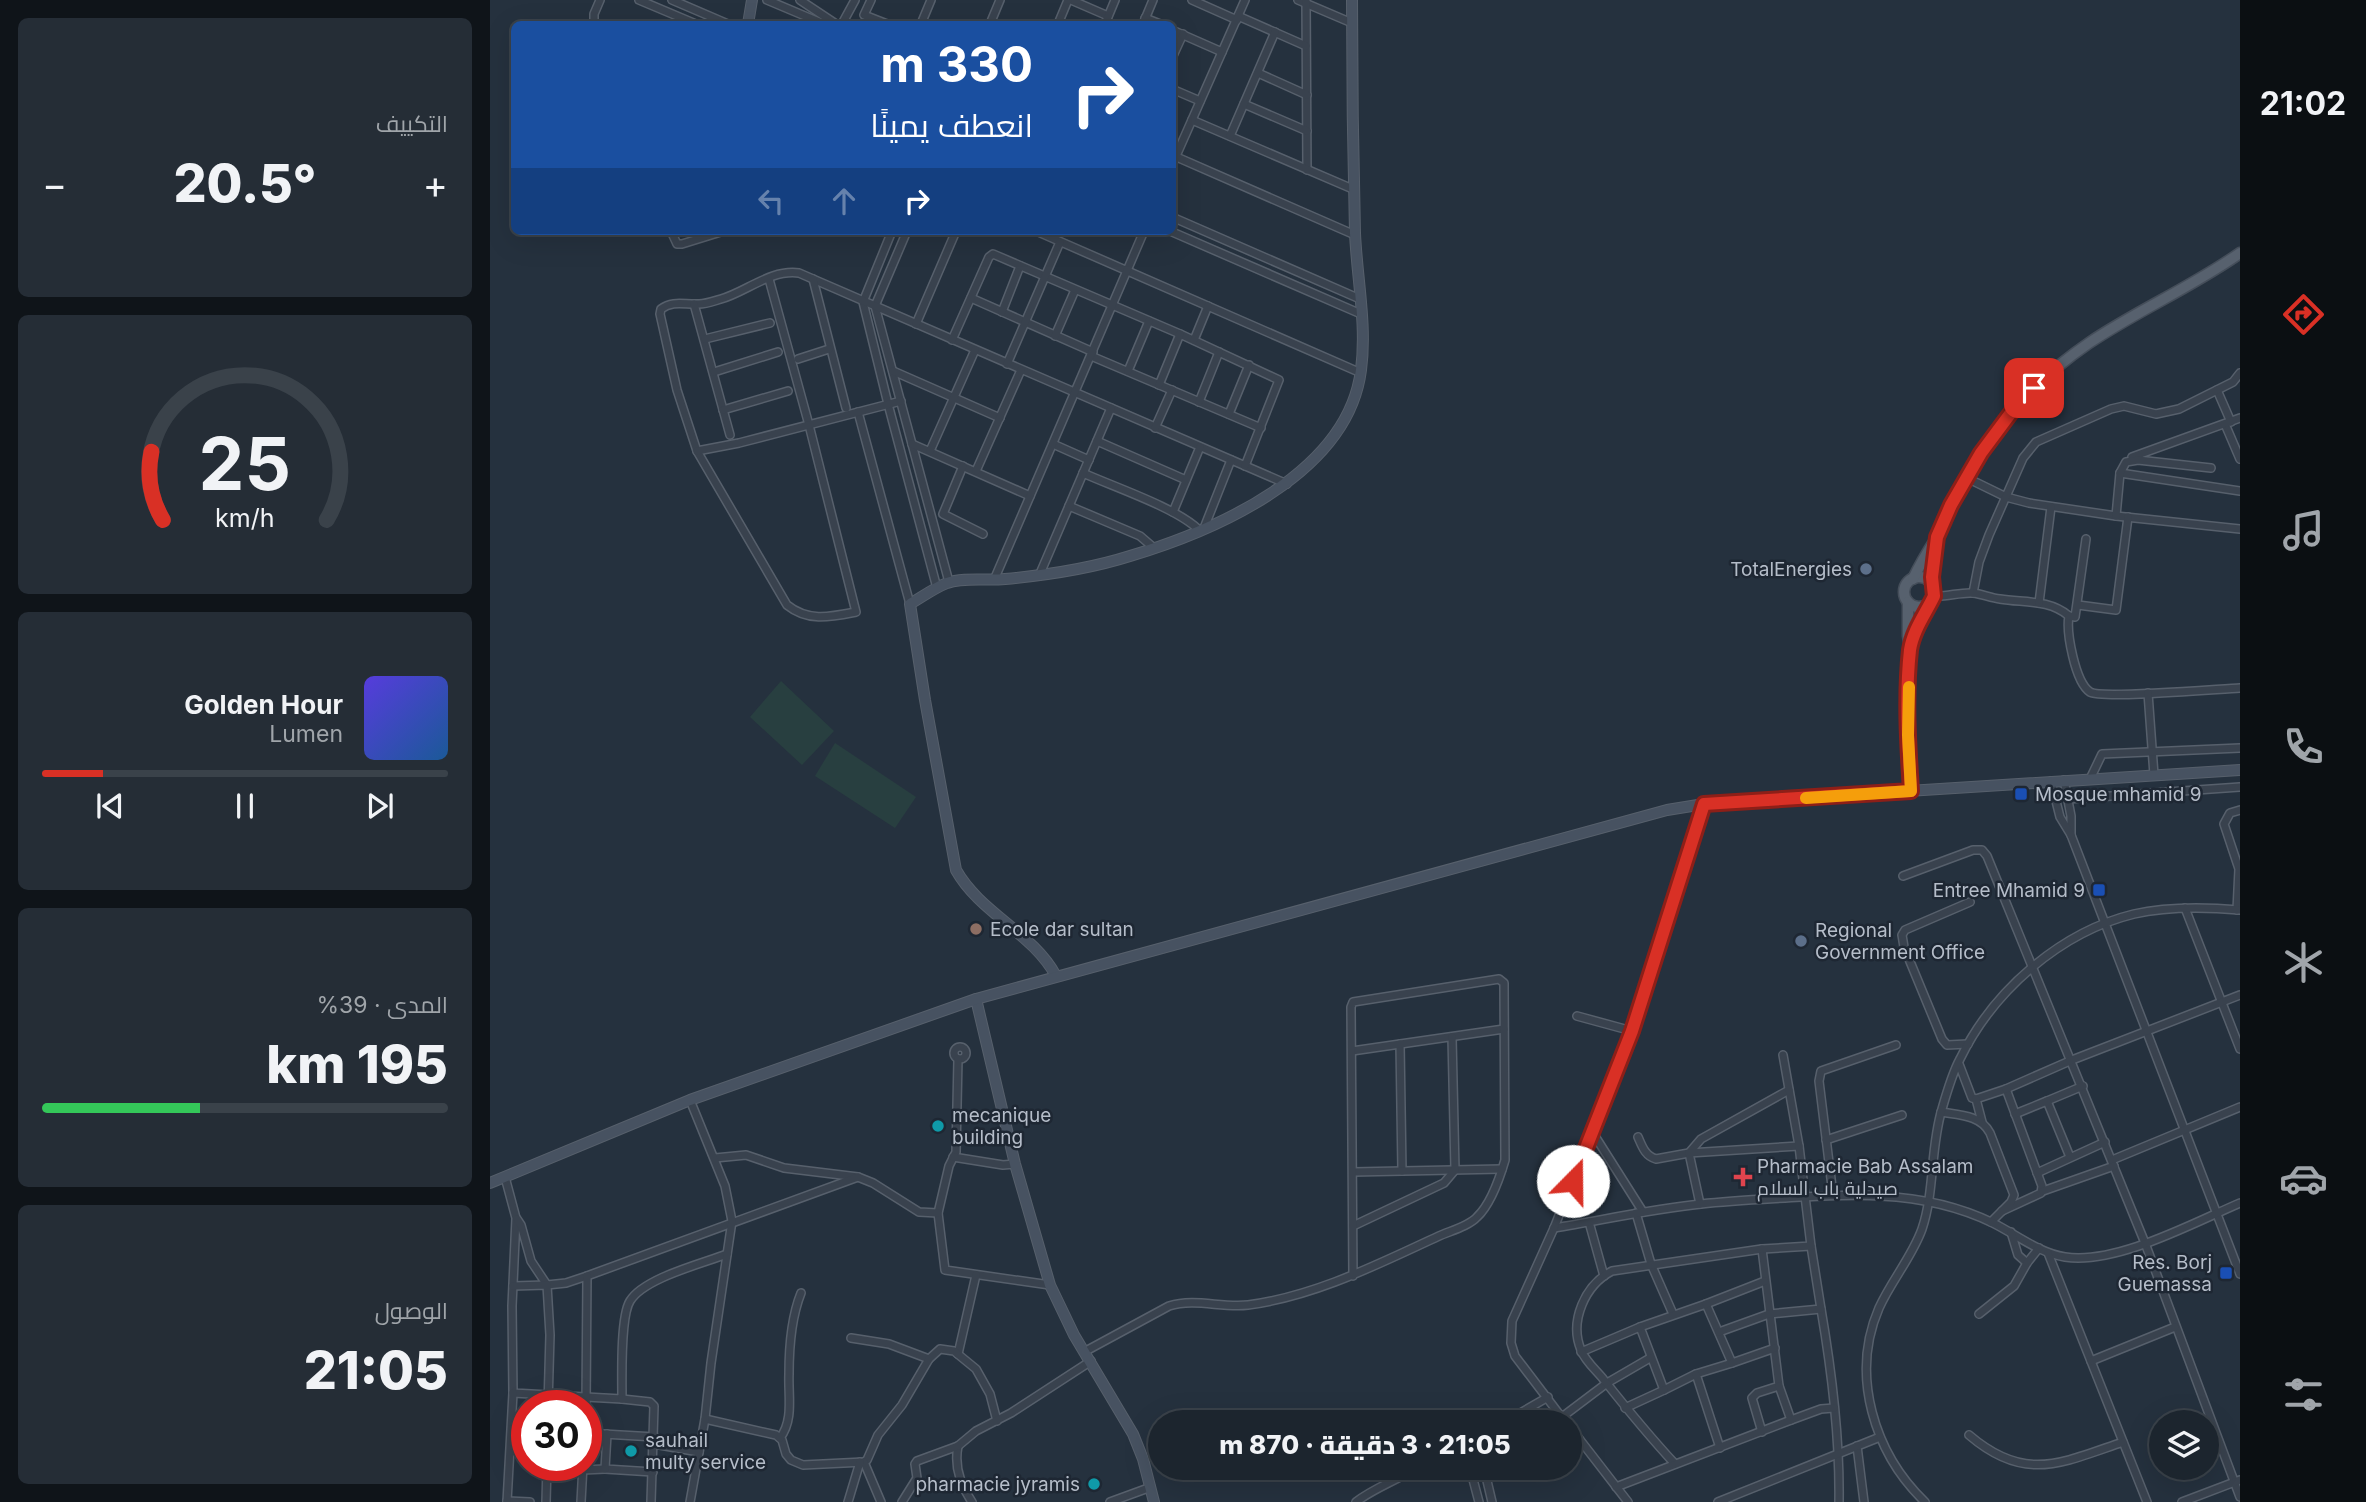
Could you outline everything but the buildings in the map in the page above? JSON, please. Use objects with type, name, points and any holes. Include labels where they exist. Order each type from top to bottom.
[{"type":"main road","points":[[748,21],[752,0]]},
{"type":"main road","points":[[1056,976],[1047,959],[968,887],[956,870],[910,604],[949,582],[1039,576],[1099,565],[1154,548],[1236,513],[1287,484],[1310,465],[1327,445],[1353,401],[1361,373],[1363,336],[1355,235],[1352,0]]},
{"type":"main road","points":[[1911,791],[1908,735],[1910,648],[1905,589],[1937,537],[1965,477],[2013,410],[2061,364],[2116,326],[2240,253]]},
{"type":"main road","points":[[1910,648],[1931,596],[1937,537]]},
{"type":"main road","points":[[1913,579],[1924,578],[1931,596]]},
{"type":"main road","points":[[1908,602],[1916,607],[1931,596]]},
{"type":"main road","points":[[490,1183],[690,1100],[976,999],[1667,810],[1704,804],[2240,770]]},
{"type":"main road","points":[[976,999],[1015,1164],[1049,1285],[1087,1357],[1133,1434],[1154,1502]]},
{"type":"street","points":[[594,21],[594,13],[600,0]]},
{"type":"street","points":[[639,0],[689,21]]},
{"type":"street","points":[[672,0],[721,21]]},
{"type":"street","points":[[767,0],[817,21]]},
{"type":"street","points":[[841,21],[855,0]]},
{"type":"street","points":[[871,0],[864,15],[879,21]]},
{"type":"street","points":[[922,21],[931,0]]},
{"type":"street","points":[[991,21],[1000,0]]},
{"type":"street","points":[[1059,21],[1069,0],[1108,16]]},
{"type":"street","points":[[1106,21],[1115,0]]},
{"type":"street","points":[[1144,21],[1153,0]]},
{"type":"street","points":[[1192,0],[1306,46]]},
{"type":"street","points":[[1176,155],[1245,0]]},
{"type":"street","points":[[804,1],[834,21]]},
{"type":"street","points":[[1307,170],[1304,1],[1352,23]]},
{"type":"street","points":[[1176,32],[1222,52]]},
{"type":"street","points":[[1230,136],[1275,32]]},
{"type":"street","points":[[1176,48],[1182,34]]},
{"type":"street","points":[[1258,74],[1307,95]]},
{"type":"street","points":[[1176,91],[1200,101]]},
{"type":"street","points":[[1244,104],[1307,131]]},
{"type":"street","points":[[1192,120],[1354,190]]},
{"type":"street","points":[[1176,160],[1355,235]]},
{"type":"street","points":[[1176,218],[1360,299]]},
{"type":"street","points":[[1176,234],[1361,314]]},
{"type":"street","points":[[673,235],[677,244],[710,235]]},
{"type":"street","points":[[890,235],[863,302],[937,588]]},
{"type":"street","points":[[905,235],[875,306],[949,582]]},
{"type":"street","points":[[916,324],[954,235]]},
{"type":"street","points":[[1045,235],[1361,373]]},
{"type":"street","points":[[993,580],[1142,235]]},
{"type":"street","points":[[1007,363],[1060,242]]},
{"type":"street","points":[[953,340],[991,255],[1194,340],[1279,380],[1245,466]]},
{"type":"street","points":[[1002,312],[1020,266]]},
{"type":"street","points":[[769,279],[856,612],[799,615],[787,605],[697,452],[677,390],[660,314],[665,306],[680,302],[694,304],[737,295],[753,283],[793,272],[1287,484]]},
{"type":"street","points":[[813,279],[846,408]]},
{"type":"street","points":[[1055,335],[1075,290]]},
{"type":"street","points":[[971,298],[1159,385],[1261,428]]},
{"type":"street","points":[[694,304],[730,435]]},
{"type":"street","points":[[1194,340],[1208,306]]},
{"type":"street","points":[[1128,371],[1149,321]]},
{"type":"street","points":[[705,339],[770,323]]},
{"type":"street","points":[[1159,385],[1180,334]]},
{"type":"street","points":[[798,359],[829,349]]},
{"type":"street","points":[[930,451],[975,350]]},
{"type":"street","points":[[714,373],[778,352]]},
{"type":"street","points":[[1199,402],[1219,352]]},
{"type":"street","points":[[1229,414],[1249,365]]},
{"type":"street","points":[[976,471],[1021,370]]},
{"type":"street","points":[[893,371],[1000,418]]},
{"type":"street","points":[[1973,593],[1979,562],[2029,449],[2046,436],[2124,406],[2150,414],[2179,410],[2233,382],[2240,373]]},
{"type":"street","points":[[1156,428],[1172,390]]},
{"type":"street","points":[[2217,390],[2240,459]]},
{"type":"street","points":[[723,410],[788,391]]},
{"type":"street","points":[[697,452],[901,401]]},
{"type":"street","points":[[1039,576],[1111,408]]},
{"type":"street","points":[[858,412],[910,604]]},
{"type":"street","points":[[2116,516],[2120,473],[2126,462],[2133,457],[2240,418]]},
{"type":"street","points":[[1097,441],[1186,480]]},
{"type":"street","points":[[912,444],[1030,496]]},
{"type":"street","points":[[1053,444],[1089,460]]},
{"type":"street","points":[[1173,512],[1200,447]]},
{"type":"street","points":[[1083,473],[1173,512],[1202,529],[1231,460]]},
{"type":"street","points":[[2126,462],[2138,460],[2211,468]]},
{"type":"street","points":[[963,466],[943,514],[983,534]]},
{"type":"street","points":[[2120,473],[2240,491]]},
{"type":"street","points":[[1965,477],[2006,497],[2051,507],[2240,529]]},
{"type":"street","points":[[1069,506],[1140,536],[1154,548]]},
{"type":"street","points":[[2039,603],[2051,507]]},
{"type":"street","points":[[2078,605],[2116,610],[2128,517]]},
{"type":"street","points":[[1931,596],[1973,593],[1995,599],[2054,606],[2075,617],[2086,539]]},
{"type":"street","points":[[2069,616],[2069,641],[2085,688],[2091,693],[2100,695],[2240,688]]},
{"type":"street","points":[[2148,693],[2154,775]]},
{"type":"street","points":[[2090,779],[2102,754],[2240,748]]},
{"type":"street","points":[[2064,780],[2071,816],[2071,835]]},
{"type":"street","points":[[2051,781],[2060,817],[2071,835],[2240,1274]]},
{"type":"street","points":[[2068,799],[2240,787]]},
{"type":"street","points":[[1557,1410],[1516,1356],[1510,1335],[1515,1314],[1554,1228],[1632,1031],[1704,804]]},
{"type":"street","points":[[1925,1502],[1900,1473],[1880,1437],[1868,1394],[1869,1343],[1881,1305],[1921,1231],[1934,1140],[1958,1062],[1995,1006],[2033,966],[2077,938],[2135,914],[2185,908],[2238,910],[2239,869],[2224,824],[2230,813],[2240,810]]},
{"type":"street","points":[[1903,876],[1973,850],[1982,850],[1987,856],[2145,1243],[2175,1327],[2237,1481],[2240,1497]]},
{"type":"street","points":[[1968,1044],[1947,1045],[1941,1039],[1904,947],[1902,935],[1905,930],[1970,902]]},
{"type":"street","points":[[2185,908],[2221,1002],[2236,1026],[2240,1049]]},
{"type":"street","points":[[901,1502],[917,1478],[917,1461],[958,1446],[976,1431],[997,1421],[1087,1357],[1169,1306],[1184,1302],[1224,1307],[1265,1303],[1353,1276],[1477,1218],[1499,1181],[1505,1160],[1504,983],[1499,979],[1353,1002],[1350,1007],[1353,1276]]},
{"type":"street","points":[[1976,1100],[2240,995]]},
{"type":"street","points":[[1577,1016],[1632,1031]]},
{"type":"street","points":[[1352,1051],[1504,1029]]},
{"type":"street","points":[[1353,1226],[1444,1183],[1455,1170],[1452,1037]]},
{"type":"street","points":[[1400,1044],[1402,1171]]},
{"type":"street","points":[[1833,1195],[1819,1081],[1821,1071],[1896,1045]]},
{"type":"street","points":[[1783,1055],[1799,1146],[1834,1408],[1839,1454],[1839,1502]]},
{"type":"street","points":[[958,1059],[956,1152],[949,1166],[938,1213],[945,1270],[1049,1285]]},
{"type":"street","points":[[1958,1062],[2014,1195],[1992,1222]]},
{"type":"street","points":[[2015,1114],[2083,1086]]},
{"type":"street","points":[[2006,1089],[2043,1191]]},
{"type":"street","points":[[1689,1153],[1701,1139],[1789,1090]]},
{"type":"street","points":[[690,1100],[725,1186],[732,1221],[705,1419],[690,1502]]},
{"type":"street","points":[[2048,1101],[2070,1157]]},
{"type":"street","points":[[2002,1211],[2240,1107]]},
{"type":"street","points":[[1941,1112],[1982,1122]]},
{"type":"street","points":[[1826,1140],[1902,1115]]},
{"type":"street","points":[[1592,1133],[1639,1213],[1651,1264],[1673,1314]]},
{"type":"street","points":[[1638,1137],[1647,1155],[1656,1159],[1689,1153],[1799,1146]]},
{"type":"street","points":[[2037,1172],[2105,1142]]},
{"type":"street","points":[[1689,1153],[1700,1204]]},
{"type":"street","points":[[715,1158],[746,1155],[784,1168],[858,1177],[873,1183],[919,1212],[938,1213]]},
{"type":"street","points":[[953,1157],[1003,1165],[1015,1164]]},
{"type":"street","points":[[1353,1172],[1502,1169]]},
{"type":"street","points":[[505,1177],[516,1218],[513,1390]]},
{"type":"street","points":[[513,1286],[566,1283],[858,1177]]},
{"type":"street","points":[[1554,1228],[1700,1204],[1833,1195],[1880,1195],[1954,1208],[1992,1222],[2048,1253],[2064,1257],[2095,1258],[2145,1243],[2240,1203]]},
{"type":"street","points":[[516,1218],[521,1225],[531,1261],[547,1285],[550,1335],[548,1390]]},
{"type":"street","points":[[1589,1222],[1604,1276]]},
{"type":"street","points":[[2011,1233],[2018,1255],[2027,1263]]},
{"type":"street","points":[[1675,1464],[1625,1408],[1581,1352],[1576,1333],[1579,1310],[1604,1276],[1612,1271],[1762,1249],[1811,1246]]},
{"type":"street","points":[[1979,1314],[2014,1286],[2039,1248]]},
{"type":"street","points":[[1762,1249],[1779,1386],[1791,1420]]},
{"type":"street","points":[[2048,1253],[2147,1502]]},
{"type":"street","points":[[622,1399],[624,1329],[629,1303],[638,1292],[659,1280],[727,1254]]},
{"type":"street","points":[[958,1354],[976,1275]]},
{"type":"street","points":[[586,1390],[587,1276]]},
{"type":"street","points":[[1581,1352],[1673,1314],[1765,1281]]},
{"type":"street","points":[[780,1437],[786,1429],[789,1412],[790,1349],[801,1293]]},
{"type":"street","points":[[1706,1304],[1732,1363]]},
{"type":"street","points":[[1719,1332],[1769,1314],[1821,1309]]},
{"type":"street","points":[[1640,1327],[1664,1390]]},
{"type":"street","points":[[2091,1361],[2175,1327]]},
{"type":"street","points":[[851,1338],[889,1344],[929,1359]]},
{"type":"street","points":[[780,1437],[786,1454],[791,1460],[803,1465],[867,1460],[878,1435],[902,1405],[929,1359],[940,1349],[946,1348],[976,1369],[985,1381],[997,1421]]},
{"type":"street","points":[[1625,1408],[1696,1374],[1775,1348]]},
{"type":"street","points":[[1575,1410],[1606,1383],[1650,1358]]},
{"type":"street","points":[[1696,1374],[1720,1448]]},
{"type":"street","points":[[1762,1432],[1752,1398],[1757,1393],[1779,1386]]},
{"type":"street","points":[[1526,1410],[1548,1397]]},
{"type":"street","points":[[602,1400],[622,1399],[653,1404],[655,1410],[651,1502]]},
{"type":"street","points":[[1616,1487],[1821,1409],[1834,1408]]},
{"type":"street","points":[[705,1419],[780,1437]]},
{"type":"street","points":[[511,1428],[507,1501],[530,1502]]},
{"type":"street","points":[[602,1434],[654,1441],[699,1452]]},
{"type":"street","points":[[605,1469],[607,1434]]},
{"type":"street","points":[[1969,1435],[1984,1448],[2004,1459],[2039,1465],[2056,1464],[2123,1442]]},
{"type":"street","points":[[1718,1502],[1880,1437]]},
{"type":"street","points":[[1582,1443],[1628,1502]]},
{"type":"street","points":[[958,1446],[960,1478],[963,1490],[972,1502]]},
{"type":"street","points":[[1857,1446],[1864,1502]]},
{"type":"street","points":[[848,1502],[862,1462]]},
{"type":"street","points":[[862,1462],[881,1502]]},
{"type":"street","points":[[602,1469],[653,1472]]},
{"type":"street","points":[[1356,1502],[1375,1488],[1398,1480]]},
{"type":"street","points":[[1473,1480],[1479,1502]]},
{"type":"street","points":[[1487,1480],[1492,1502]]},
{"type":"street","points":[[546,1502],[547,1481]]},
{"type":"street","points":[[581,1502],[582,1481]]},
{"type":"street","points":[[2182,1502],[2237,1481]]},
{"type":"street","points":[[1110,1502],[1151,1486]]},
{"type":"green space","points":[[781,681],[834,731],[802,765],[750,717]]},
{"type":"green space","points":[[835,743],[916,797],[895,828],[815,776]]},
{"type":"slow traffic","points":[[1806,798],[1911,791],[1909,687]]},
{"type":"place","name":"TotalEnergies","points":[[1866,569]]},
{"type":"place","name":"Mosque mhamid 9","points":[[2021,794]]},
{"type":"place","name":"Entree Mhamid 9","points":[[2099,890]]},
{"type":"place","name":"Ecole dar sultan","points":[[976,929]]},
{"type":"place","name":"Regional Government Office","points":[[1801,941]]},
{"type":"place","name":"mecanique building","points":[[938,1126]]},
{"type":"place","name":"Pharmacie Bab Assalam صيدلية باب السلام","points":[[1743,1177]]},
{"type":"place","name":"Res. Borj Guemassa","points":[[2226,1273]]},
{"type":"place","name":"sauhail multy service","points":[[631,1451]]},
{"type":"place","name":"pharmacie jyramis","points":[[1094,1484]]},
{"type":"route","points":[[1573,1181],[1632,1031],[1704,804],[1911,791],[1908,735],[1910,648],[1927,605],[1934,596],[1932,577],[1937,537],[1965,477],[2013,410],[2034,388]]}]
